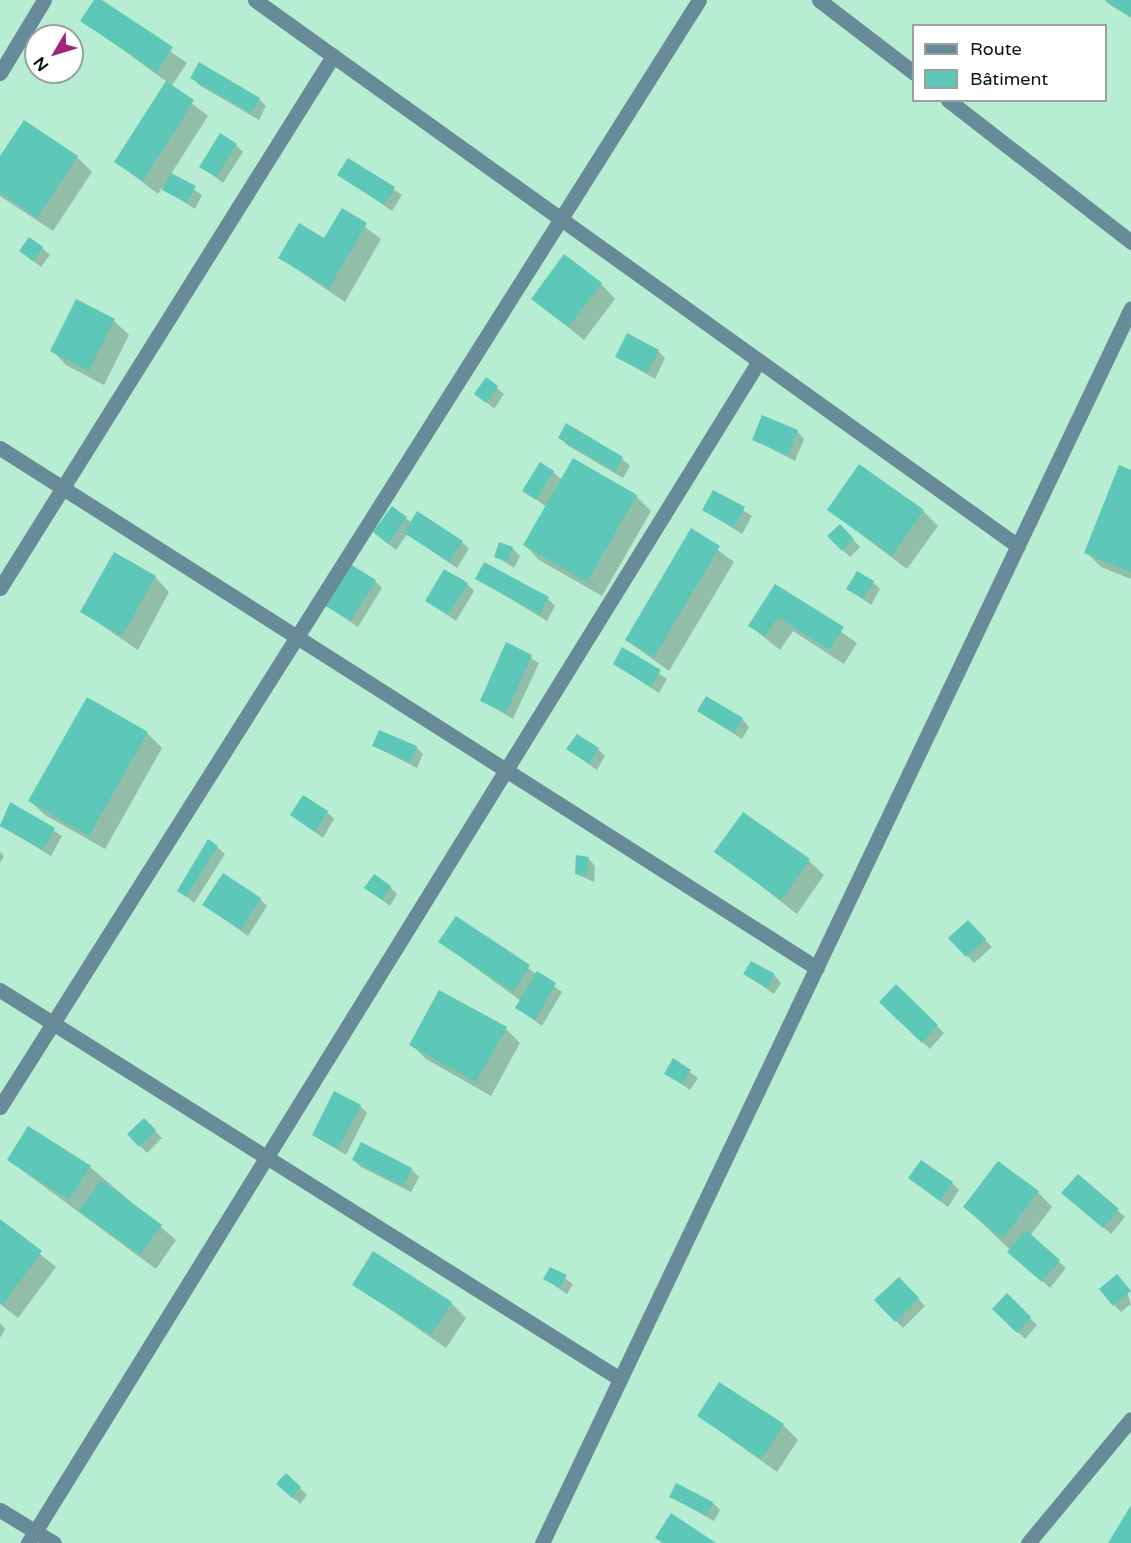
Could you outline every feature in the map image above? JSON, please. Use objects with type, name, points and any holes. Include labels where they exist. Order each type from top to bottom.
[{"type":"street","points":[[0,73],[44,0]]},
{"type":"street","points":[[255,0],[1018,546]]},
{"type":"street","points":[[0,1107],[699,0]]},
{"type":"street","points":[[819,0],[912,71]]},
{"type":"street","points":[[0,588],[333,56]]},
{"type":"street","points":[[951,102],[1131,242]]},
{"type":"street","points":[[542,1543],[1131,308]]},
{"type":"street","points":[[31,1537],[759,361]]},
{"type":"street","points":[[0,448],[817,968]]},
{"type":"street","points":[[0,990],[620,1379]]},
{"type":"street","points":[[1028,1543],[1131,1419]]},
{"type":"street","points":[[0,1510],[31,1537],[54,1543]]},
{"type":"building","points":[[94,0],[102,0],[173,47],[157,72],[80,21]]},
{"type":"building","points":[[1105,0],[1131,0],[1131,17]]},
{"type":"building","points":[[199,62],[260,98],[251,113],[190,78]]},
{"type":"building","points":[[166,81],[194,100],[143,181],[114,162]]},
{"type":"building","points":[[24,120],[78,156],[37,218],[0,192],[0,156]]},
{"type":"building","points":[[220,133],[237,144],[216,177],[199,167]]},
{"type":"building","points":[[348,158],[395,187],[384,205],[337,175]]},
{"type":"building","points":[[171,173],[196,186],[187,203],[162,190]]},
{"type":"building","points":[[342,208],[367,223],[329,288],[278,258],[299,223],[324,238]]},
{"type":"building","points":[[29,237],[43,247],[33,261],[19,251]]},
{"type":"building","points":[[564,254],[602,283],[568,327],[531,299]]},
{"type":"building","points":[[76,299],[115,319],[89,371],[50,351]]},
{"type":"building","points":[[627,333],[659,350],[647,373],[615,357]]},
{"type":"building","points":[[486,377],[498,386],[486,403],[474,394]]},
{"type":"building","points":[[762,415],[798,430],[788,455],[752,440]]},
{"type":"building","points":[[566,423],[623,457],[616,472],[558,438]]},
{"type":"building","points":[[573,458],[637,495],[587,582],[523,545]]},
{"type":"building","points":[[540,462],[554,471],[536,500],[522,491]]},
{"type":"building","points":[[859,464],[924,510],[892,556],[827,510]]},
{"type":"building","points":[[1119,465],[1131,470],[1131,572],[1084,553]]},
{"type":"building","points":[[713,490],[745,507],[734,528],[702,510]]},
{"type":"building","points":[[392,506],[407,517],[388,544],[373,532]]},
{"type":"building","points":[[417,511],[463,541],[449,562],[404,533]]},
{"type":"building","points":[[840,524],[854,539],[842,551],[827,536]]},
{"type":"building","points":[[691,528],[720,546],[654,657],[625,640]]},
{"type":"building","points":[[499,542],[513,547],[507,562],[494,557]]},
{"type":"building","points":[[114,552],[156,576],[122,636],[80,612]]},
{"type":"building","points":[[484,562],[549,597],[540,614],[475,579]]},
{"type":"building","points":[[350,564],[376,580],[350,621],[324,605]]},
{"type":"building","points":[[444,569],[468,583],[448,615],[425,601]]},
{"type":"building","points":[[857,571],[874,581],[863,599],[846,589]]},
{"type":"building","points":[[775,584],[844,627],[829,650],[778,617],[765,636],[748,626]]},
{"type":"building","points":[[506,642],[532,655],[506,713],[480,701]]},
{"type":"building","points":[[622,647],[661,670],[651,687],[613,664]]},
{"type":"building","points":[[706,696],[743,718],[734,733],[697,711]]},
{"type":"building","points":[[87,697],[148,732],[89,836],[28,801]]},
{"type":"building","points":[[379,730],[417,746],[410,762],[372,746]]},
{"type":"building","points":[[577,734],[599,748],[589,764],[566,749]]},
{"type":"building","points":[[303,795],[328,811],[315,832],[290,815]]},
{"type":"building","points":[[10,802],[55,828],[43,850],[0,826]]},
{"type":"building","points":[[743,812],[810,859],[781,900],[714,852]]},
{"type":"building","points":[[208,839],[218,846],[186,897],[177,891]]},
{"type":"building","points":[[576,855],[589,857],[587,875],[575,874]]},
{"type":"building","points":[[223,873],[261,898],[241,930],[202,905]]},
{"type":"building","points":[[374,874],[391,886],[382,900],[364,888]]},
{"type":"building","points":[[456,916],[530,965],[513,992],[438,942]]},
{"type":"building","points":[[968,920],[986,939],[966,957],[948,938]]},
{"type":"building","points":[[751,961],[775,974],[767,988],[743,974]]},
{"type":"building","points":[[537,971],[556,983],[535,1020],[515,1008]]},
{"type":"building","points":[[896,984],[938,1025],[922,1043],[879,1002]]},
{"type":"building","points":[[439,990],[507,1027],[476,1082],[409,1045]]},
{"type":"building","points":[[673,1058],[691,1070],[682,1084],[664,1074]]},
{"type":"building","points":[[334,1091],[361,1105],[338,1149],[312,1135]]},
{"type":"building","points":[[144,1118],[156,1130],[139,1147],[127,1134]]},
{"type":"building","points":[[28,1126],[91,1166],[69,1200],[7,1160]]},
{"type":"building","points":[[361,1142],[412,1168],[403,1186],[352,1160]]},
{"type":"building","points":[[921,1160],[953,1182],[940,1201],[908,1178]]},
{"type":"building","points":[[998,1161],[1039,1191],[1003,1238],[963,1207]]},
{"type":"building","points":[[1078,1174],[1119,1209],[1103,1228],[1061,1193]]},
{"type":"building","points":[[101,1180],[162,1225],[140,1255],[79,1211]]},
{"type":"building","points":[[0,1219],[42,1251],[3,1305],[0,1302]]},
{"type":"building","points":[[1026,1230],[1060,1260],[1042,1282],[1007,1252]]},
{"type":"building","points":[[373,1251],[452,1302],[431,1335],[352,1285]]},
{"type":"building","points":[[550,1267],[567,1275],[560,1288],[543,1279]]},
{"type":"building","points":[[1117,1274],[1131,1291],[1113,1306],[1099,1289]]},
{"type":"building","points":[[899,1277],[919,1298],[895,1322],[874,1300]]},
{"type":"building","points":[[1007,1293],[1031,1317],[1017,1333],[992,1309]]},
{"type":"building","points":[[719,1382],[784,1424],[761,1459],[697,1416]]},
{"type":"building","points":[[286,1473],[301,1487],[292,1498],[276,1484]]},
{"type":"building","points":[[676,1483],[713,1502],[706,1515],[669,1497]]},
{"type":"building","points":[[1131,1505],[1131,1543],[1108,1543]]},
{"type":"building","points":[[671,1513],[716,1543],[663,1543],[655,1538]]}]
